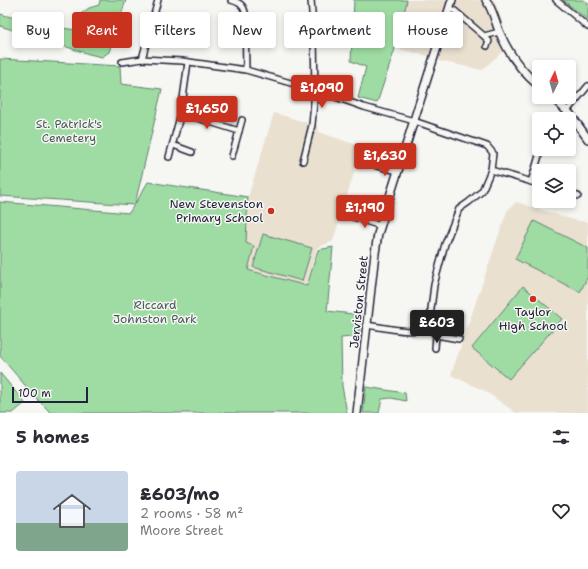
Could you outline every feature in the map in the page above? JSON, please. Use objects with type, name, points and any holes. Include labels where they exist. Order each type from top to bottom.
[{"type":"main road","name":"Jerviston Street","points":[[357,413],[375,253],[381,226],[452,0]]},
{"type":"main road","points":[[486,0],[494,15],[499,32],[515,61],[532,79]]},
{"type":"main road","points":[[560,104],[567,110],[588,138]]},
{"type":"street","points":[[142,59],[158,0]]},
{"type":"street","points":[[230,0],[243,7],[245,12],[246,70]]},
{"type":"street","points":[[303,161],[312,125],[315,90],[314,38],[311,0]]},
{"type":"street","points":[[556,0],[588,27]]},
{"type":"street","points":[[450,8],[489,41],[487,46]]},
{"type":"street","points":[[484,36],[499,32]]},
{"type":"street","points":[[122,62],[142,59],[188,62],[246,70],[414,121],[487,146],[493,153],[491,170],[482,191],[459,209],[445,244],[434,285],[428,327]]},
{"type":"street","points":[[169,157],[181,113],[188,62]]},
{"type":"street","points":[[567,110],[588,86]]},
{"type":"street","points":[[181,113],[239,131]]},
{"type":"street","points":[[232,156],[242,120]]},
{"type":"street","points":[[173,144],[192,152]]},
{"type":"street","points":[[491,170],[531,182],[539,156]]},
{"type":"street","points":[[377,166],[398,172]]},
{"type":"street","points":[[353,216],[381,226]]},
{"type":"street","points":[[367,325],[415,331],[428,327]]},
{"type":"street","points":[[428,327],[436,335],[459,339]]},
{"type":"street","points":[[435,348],[436,335]]},
{"type":"shaded area","points":[[407,0],[494,0],[509,46],[482,70],[440,61],[432,57],[395,48],[463,48],[463,12],[404,12]]},
{"type":"shaded area","points":[[274,113],[318,126],[319,132],[362,147],[333,241],[317,248],[306,286],[248,269],[254,246],[246,243],[249,194]]},
{"type":"shaded area","name":"Taylor High School","points":[[516,202],[574,220],[588,222],[588,413],[516,413],[485,391],[451,375],[507,211]]},
{"type":"green space","points":[[100,0],[126,0],[122,12],[84,12],[89,8],[99,5]]},
{"type":"green space","points":[[354,0],[407,0],[404,12],[393,12],[393,48],[395,48],[377,103],[358,98],[366,67],[351,61],[352,48],[385,48],[385,12],[353,12]]},
{"type":"green space","points":[[563,0],[584,0],[588,3],[588,20]]},
{"type":"green space","points":[[0,14],[12,17],[12,30],[0,26]]},
{"type":"green space","points":[[64,28],[72,29],[72,48],[110,48],[109,52],[102,57],[64,46]]},
{"type":"green space","name":"Riccard Johnston Park","points":[[0,59],[120,66],[121,84],[162,89],[135,204],[148,182],[248,197],[246,243],[254,246],[248,270],[307,286],[318,250],[333,247],[327,311],[361,315],[359,332],[352,337],[341,338],[342,386],[347,413],[51,413],[36,398],[0,356],[0,202],[129,213],[134,205],[0,196]]},
{"type":"green space","points":[[534,221],[588,248],[588,276],[580,292],[515,259]]},
{"type":"green space","points":[[263,234],[312,248],[302,281],[253,267]]},
{"type":"green space","points":[[523,286],[562,319],[509,379],[472,348]]},
{"type":"green space","points":[[0,373],[25,403],[13,413],[0,413]]},
{"type":"green space","points":[[366,387],[405,393],[406,401],[391,398],[382,399],[379,413],[363,413]]},
{"type":"place","name":"New Stevenston Primary School","points":[[271,211]]},
{"type":"place","name":"Taylor High School","points":[[533,299]]},
{"type":"park label","name":"St. Patrick's Cemetery","points":[[69,131]]}]
